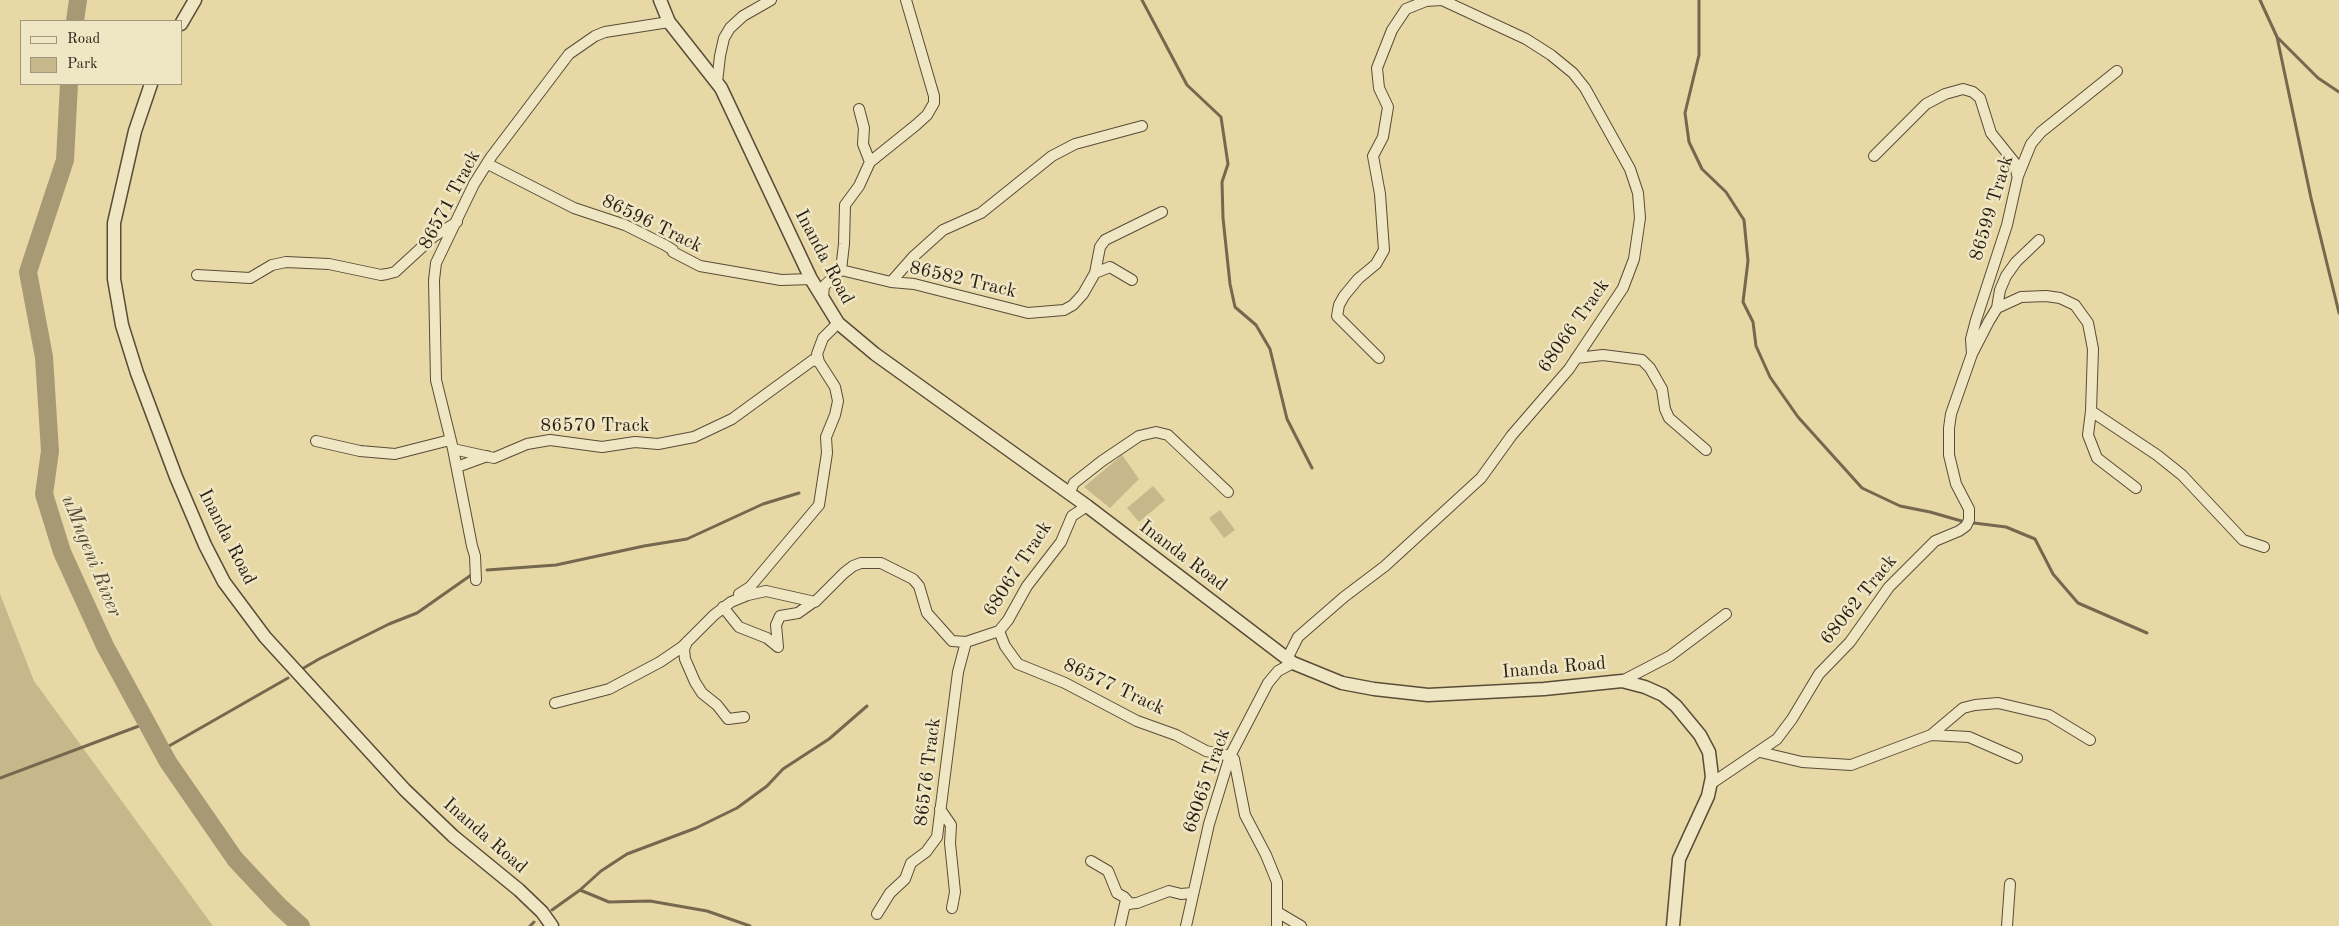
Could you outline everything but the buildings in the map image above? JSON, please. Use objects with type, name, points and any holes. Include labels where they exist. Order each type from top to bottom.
[{"type":"street","points":[[182,22],[195,0]]},
{"type":"street","name":"Inanda Road","points":[[660,0],[669,22],[721,88],[811,279],[838,322],[875,354],[1087,506],[1290,661],[1316,674],[1350,685],[1428,695],[1544,689],[1622,681],[1645,687],[1663,695],[1687,718],[1709,752],[1712,770],[1712,784],[1679,859],[1673,926]]},
{"type":"street","points":[[721,88],[717,82],[724,38],[737,21],[771,0]]},
{"type":"street","points":[[822,297],[824,286],[841,270],[845,206],[859,186],[870,162],[922,120],[934,103],[906,0]]},
{"type":"street","points":[[1379,358],[1338,316],[1339,305],[1358,279],[1376,264],[1384,250],[1385,241],[1380,194],[1373,158],[1383,138],[1388,112],[1378,82],[1378,68],[1392,30],[1406,9],[1426,1],[1442,0]]},
{"type":"street","name":"68066 Track","points":[[1290,661],[1298,637],[1344,597],[1385,566],[1481,478],[1512,435],[1576,358],[1623,288],[1634,259],[1640,218],[1638,194],[1630,169],[1585,88],[1569,69],[1552,55],[1526,39],[1442,0]]},
{"type":"street","name":"86571 Track","points":[[476,580],[477,564],[470,540],[457,467],[436,380],[434,280],[436,263],[474,184],[556,69],[580,45],[605,32],[669,22]]},
{"type":"street","name":"86599 Track","points":[[1972,354],[1971,339],[2007,225],[2018,176],[2031,144],[2041,132],[2117,71]]},
{"type":"street","name":"Inanda Road","points":[[152,85],[135,131],[114,223],[114,279],[122,325],[137,373],[176,477],[205,545],[224,582],[265,637],[405,790],[453,836],[531,901],[552,926]]},
{"type":"street","points":[[1874,156],[1926,104],[1944,94],[1964,89],[1973,92],[1980,98],[1991,133],[2015,163],[2018,176]]},
{"type":"street","points":[[859,109],[864,128],[864,144],[870,162]]},
{"type":"street","points":[[891,282],[912,257],[943,230],[981,214],[1040,165],[1062,151],[1090,140],[1142,126]]},
{"type":"street","name":"86596 Track","points":[[488,164],[574,208],[631,228],[665,245],[674,250],[673,252],[700,266],[781,280],[811,279]]},
{"type":"street","name":"86582 Track","points":[[841,270],[891,282],[914,284],[1028,313],[1048,312],[1069,308],[1083,294],[1094,273],[1100,247],[1105,240],[1162,212]]},
{"type":"street","points":[[197,275],[250,278],[272,265],[286,262],[329,264],[381,275],[387,274],[394,272],[433,237],[457,222]]},
{"type":"street","name":"68062 Track","points":[[1712,784],[1760,752],[1785,730],[1816,678],[1850,642],[1888,587],[1935,541],[1962,530],[1968,523],[1969,509],[1952,473],[1948,443],[1952,414],[1972,354],[1997,308],[2000,290],[2006,276],[2016,262],[2039,240]]},
{"type":"street","points":[[1094,273],[1110,267],[1132,280]]},
{"type":"street","points":[[1997,308],[2021,297],[2032,296],[2060,298],[2075,305],[2088,323],[2093,349],[2091,411],[2088,434],[2097,458],[2136,488]]},
{"type":"street","points":[[555,703],[609,689],[660,662],[687,642],[727,605],[750,587],[761,571],[817,510],[827,454],[826,438],[838,401],[835,387],[817,354],[823,338],[838,322]]},
{"type":"street","points":[[1576,358],[1603,355],[1642,360],[1650,368],[1662,389],[1665,409],[1669,418],[1706,450]]},
{"type":"street","name":"86570 Track","points":[[316,441],[360,451],[395,454],[452,445],[463,450],[498,457],[527,444],[550,440],[602,447],[635,442],[658,444],[694,436],[732,420],[812,360],[820,362]]},
{"type":"street","points":[[2091,411],[2158,455],[2182,475],[2243,540],[2264,547]]},
{"type":"street","points":[[1069,494],[1074,483],[1124,446],[1145,434],[1160,432],[1168,435],[1228,492]]},
{"type":"street","points":[[457,467],[487,456]]},
{"type":"street","name":"68067 Track","points":[[966,642],[999,631],[1008,620],[1027,586],[1061,542],[1072,516],[1087,506]]},
{"type":"street","points":[[727,605],[739,627],[767,638],[778,647],[776,625],[780,616],[798,613],[820,599],[853,566],[873,562],[881,563],[913,579],[919,586],[927,613],[933,622],[950,640],[966,642]]},
{"type":"street","points":[[727,605],[748,595],[766,591],[812,603]]},
{"type":"street","points":[[1622,681],[1670,656],[1726,614]]},
{"type":"street","name":"86577 Track","points":[[999,631],[1005,646],[1018,664],[1040,671],[1117,712],[1176,735],[1206,751],[1230,756]]},
{"type":"street","points":[[687,642],[684,649],[685,659],[702,693],[717,705],[728,719],[744,717]]},
{"type":"street","name":"86576 Track","points":[[877,914],[890,893],[904,878],[911,863],[926,852],[938,837],[958,672],[966,642]]},
{"type":"street","name":"68065 Track","points":[[1186,926],[1209,824],[1230,756],[1268,683],[1290,661]]},
{"type":"street","points":[[1760,752],[1802,762],[1851,765],[1931,735],[1963,708],[1998,703],[2049,715],[2090,740]]},
{"type":"street","points":[[1931,735],[1969,737],[2018,758]]},
{"type":"street","points":[[1230,756],[1236,762],[1245,815],[1266,855],[1277,882],[1277,926]]},
{"type":"street","points":[[940,809],[950,825],[955,892],[952,908]]},
{"type":"street","points":[[1091,861],[1108,871],[1115,891],[1130,904]]},
{"type":"street","points":[[2007,926],[2010,884]]},
{"type":"street","points":[[1120,926],[1125,904],[1169,891],[1192,893]]},
{"type":"street","points":[[1278,913],[1301,926]]},
{"type":"green space","points":[[1122,455],[1139,479],[1110,508],[1084,487]]},
{"type":"green space","points":[[1153,486],[1165,500],[1139,522],[1127,508]]},
{"type":"green space","points":[[1220,510],[1235,530],[1224,538],[1209,518]]},
{"type":"green space","points":[[0,594],[34,681],[213,926],[0,926]]},
{"type":"waterway","name":"uMngeni River","points":[[75,20],[78,0]]},
{"type":"waterway","points":[[1142,0],[1187,85],[1221,117],[1228,164],[1222,182],[1223,218],[1230,284],[1235,307],[1256,325],[1270,349],[1287,419],[1312,468]]},
{"type":"waterway","points":[[1699,0],[1699,55],[1685,113],[1689,142],[1702,169],[1726,192],[1744,220],[1748,261],[1743,302],[1753,322],[1756,346],[1770,377],[1798,417],[1862,488],[1900,506],[1965,522]]},
{"type":"waterway","points":[[2260,0],[2277,37],[2318,78],[2339,92]]},
{"type":"waterway","points":[[2277,37],[2311,198],[2339,313]]},
{"type":"waterway","name":"uMngeni River","points":[[69,85],[65,160],[28,272],[44,357],[50,451],[44,494],[62,552],[105,646],[168,762],[235,859],[279,906],[301,926]]},
{"type":"waterway","points":[[487,570],[556,565],[644,546],[687,539],[763,504],[799,493]]},
{"type":"waterway","points":[[1974,523],[2006,527],[2035,539],[2053,574],[2078,603],[2147,633]]},
{"type":"waterway","points":[[302,669],[389,624],[417,613],[474,573]]},
{"type":"waterway","points":[[162,750],[288,678]]},
{"type":"waterway","points":[[552,910],[580,890],[601,871],[627,854],[696,828],[737,808],[767,786],[783,769],[829,739],[867,706]]},
{"type":"waterway","points":[[0,778],[147,723]]},
{"type":"waterway","points":[[580,890],[609,902],[650,901],[707,911],[750,926]]},
{"type":"waterway","points":[[530,926],[534,922]]}]
